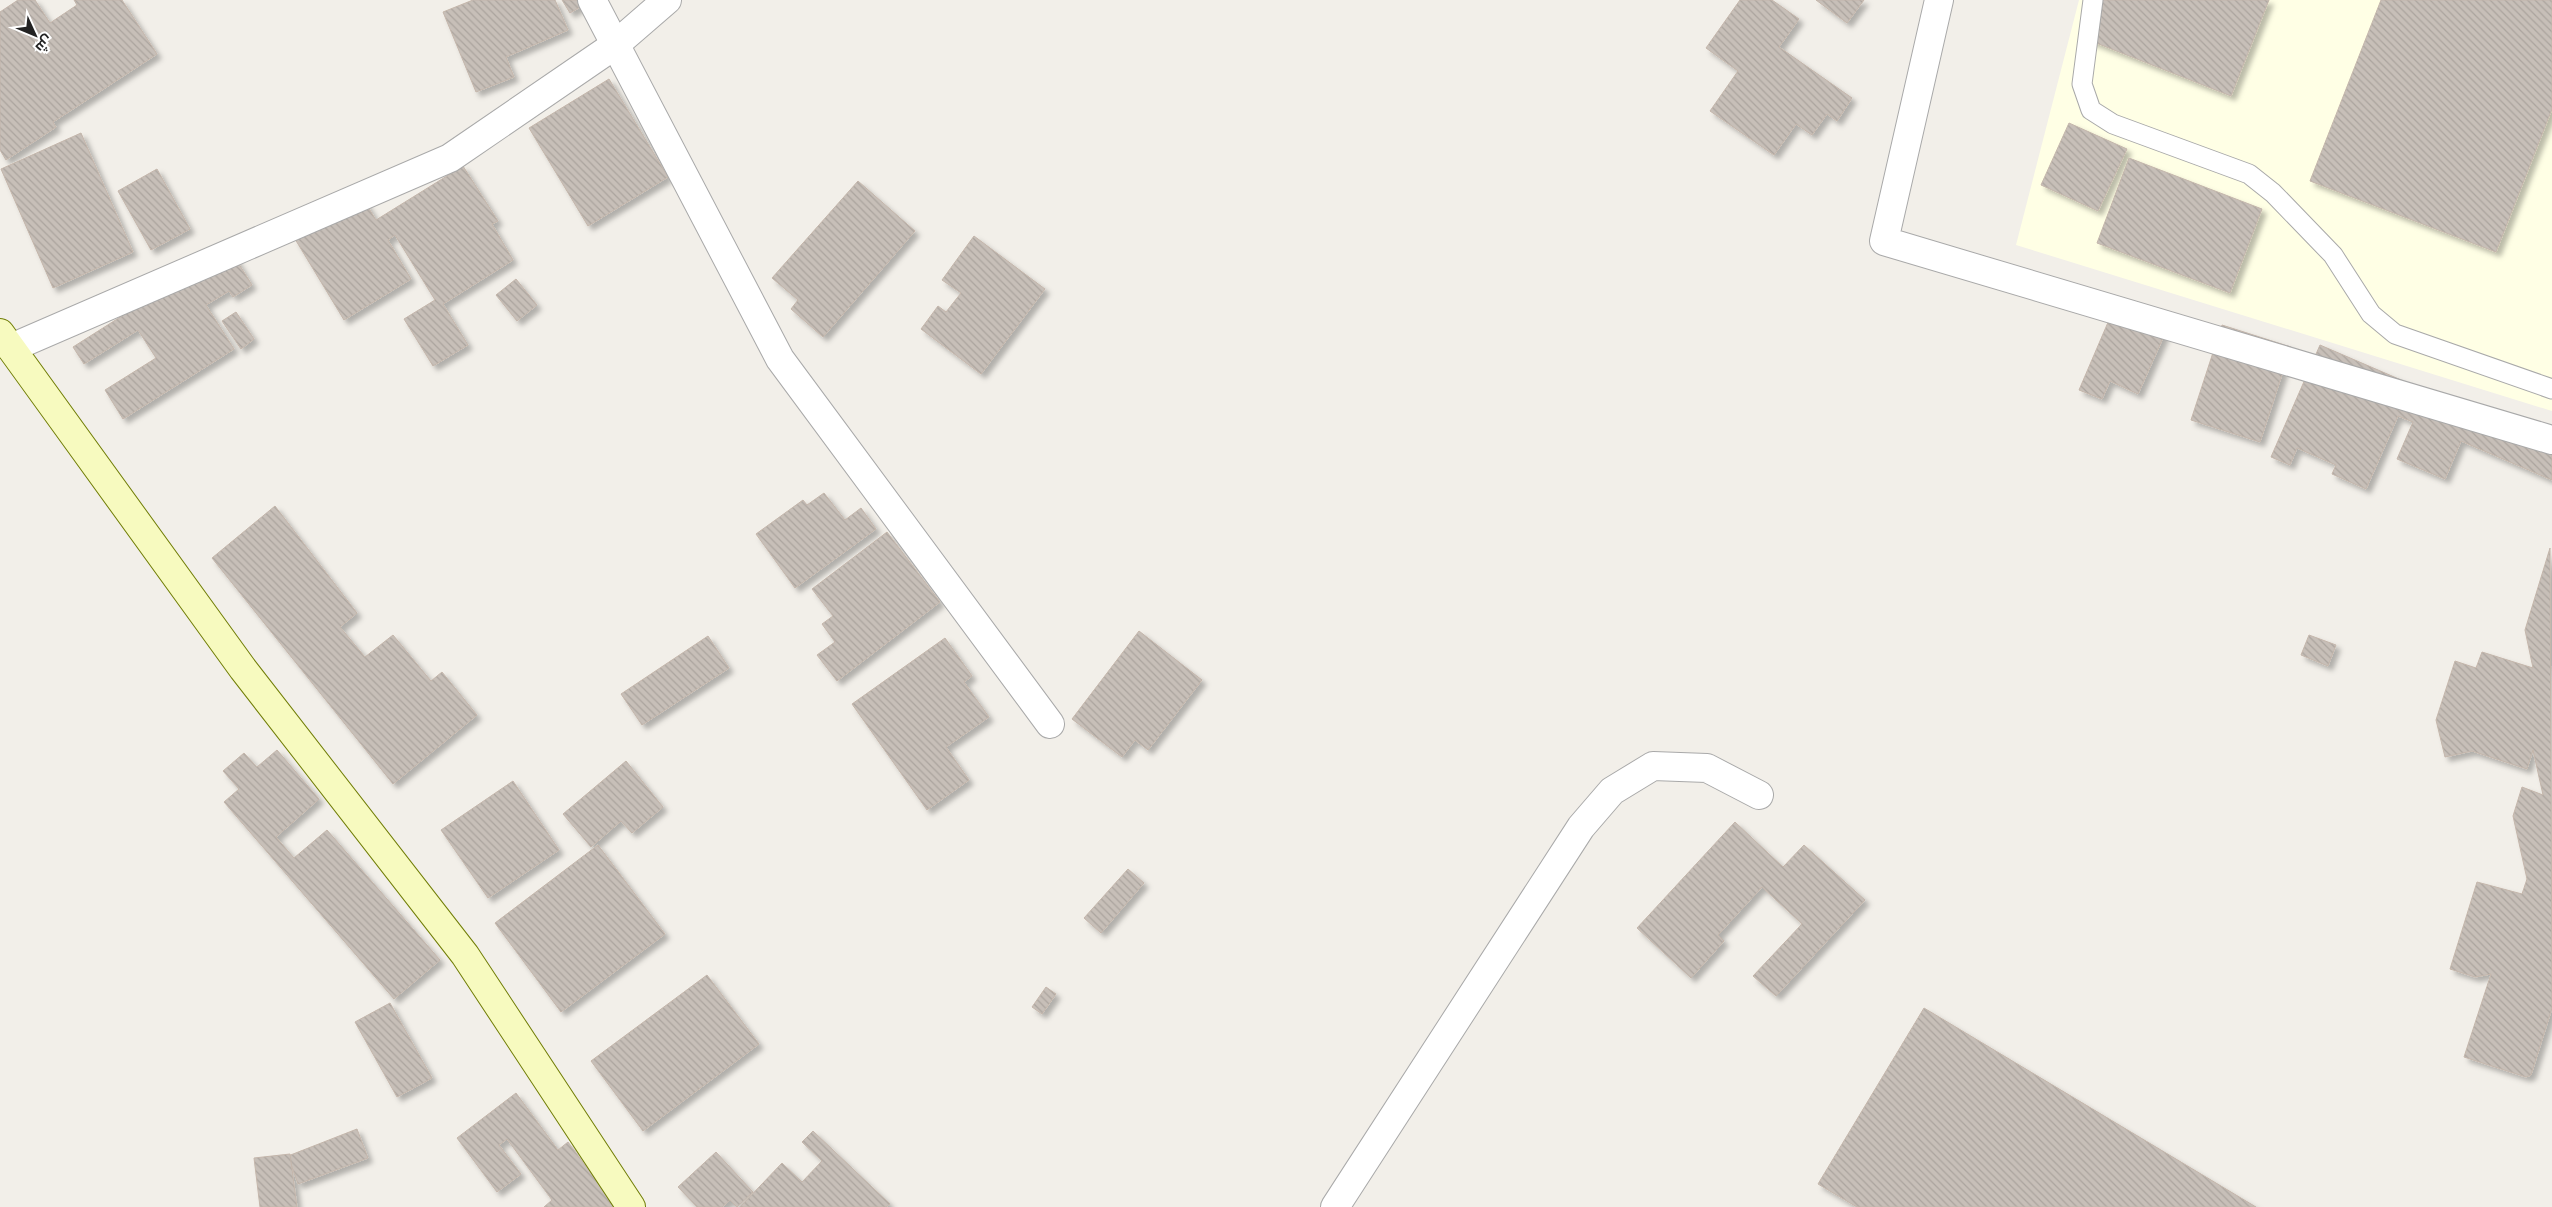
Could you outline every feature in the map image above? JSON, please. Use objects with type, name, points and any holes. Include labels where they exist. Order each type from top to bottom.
[{"type":"street","points":[[592,0],[780,359],[1050,724]]},
{"type":"street","points":[[631,1207],[465,955],[243,669],[5,340],[450,158],[615,45],[667,0]]},
{"type":"street","points":[[1939,0],[1884,242],[2552,440]]},
{"type":"street","points":[[1335,1207],[1581,826],[1612,791],[1653,766],[1707,768],[1759,796]]},
{"type":"lane","points":[[2093,0],[2082,84],[2091,110],[2113,124],[2249,174],[2273,194],[2333,255],[2371,314],[2395,334],[2552,389]]},
{"type":"shaded area","points":[[2079,0],[2552,0],[2552,411],[2016,245]]},
{"type":"building","points":[[18,0],[35,0],[50,23],[77,5],[74,0],[122,0],[157,54],[53,122],[56,127],[6,160],[0,150],[0,12]]},
{"type":"building","points":[[473,0],[555,0],[568,30],[506,57],[514,77],[476,92],[443,12]]},
{"type":"building","points":[[562,0],[592,0],[570,13]]},
{"type":"building","points":[[1740,0],[1772,0],[1799,19],[1779,47],[1852,98],[1837,121],[1827,114],[1812,135],[1796,124],[1774,155],[1710,111],[1738,71],[1706,48]]},
{"type":"building","points":[[1816,0],[1864,0],[1847,23]]},
{"type":"building","points":[[2101,0],[2269,0],[2231,96],[2086,39]]},
{"type":"building","points":[[2381,0],[2552,0],[2552,109],[2496,252],[2310,181]]},
{"type":"building","points":[[609,79],[668,177],[588,226],[529,128]]},
{"type":"building","points":[[2069,123],[2127,149],[2098,211],[2041,185]]},
{"type":"building","points":[[81,133],[133,252],[53,288],[1,169]]},
{"type":"building","points":[[2129,158],[2262,209],[2230,293],[2097,243]]},
{"type":"building","points":[[463,166],[498,221],[492,224],[513,260],[443,304],[468,345],[433,366],[404,319],[435,300],[395,235],[388,240],[411,279],[344,320],[295,239],[362,197],[376,220]]},
{"type":"building","points":[[157,169],[190,229],[151,250],[118,191]]},
{"type":"building","points":[[858,181],[915,231],[823,337],[791,309],[798,300],[772,278]]},
{"type":"building","points":[[974,236],[1045,289],[981,374],[921,329],[938,306],[946,312],[961,293],[942,280]]},
{"type":"building","points":[[229,248],[252,285],[233,297],[229,291],[206,305],[234,349],[123,419],[105,390],[156,358],[138,330],[84,364],[73,347]]},
{"type":"building","points":[[516,279],[537,305],[517,321],[496,295]]},
{"type":"building","points":[[2115,306],[2167,329],[2138,394],[2110,381],[2102,399],[2079,390]]},
{"type":"building","points":[[236,312],[254,339],[241,349],[222,321]]},
{"type":"building","points":[[2222,325],[2291,347],[2260,442],[2191,420]]},
{"type":"building","points":[[2320,345],[2552,445],[2552,480],[2461,441],[2445,479],[2397,459],[2413,422],[2398,416],[2366,489],[2332,474],[2336,465],[2297,448],[2290,465],[2271,457]]},
{"type":"building","points":[[824,493],[845,520],[861,508],[876,529],[795,588],[756,534],[803,500],[807,505]]},
{"type":"building","points":[[275,506],[357,613],[340,627],[365,657],[393,635],[431,681],[442,672],[477,715],[393,784],[212,558]]},
{"type":"building","points":[[887,532],[940,602],[837,681],[817,655],[835,642],[822,624],[833,616],[812,589]]},
{"type":"building","points":[[2550,548],[2552,1008],[2531,1075],[2526,1077],[2464,1057],[2491,974],[2475,977],[2450,969],[2477,882],[2522,894],[2527,879],[2513,816],[2522,787],[2543,795],[2533,750],[2527,769],[2472,751],[2445,757],[2436,720],[2455,661],[2476,668],[2482,652],[2533,668],[2525,630]]},
{"type":"building","points":[[1139,631],[1202,680],[1148,750],[1135,740],[1122,757],[1072,719]]},
{"type":"building","points":[[2309,635],[2336,645],[2328,666],[2301,655]]},
{"type":"building","points":[[708,636],[729,668],[642,725],[621,694]]},
{"type":"building","points":[[945,638],[972,676],[964,682],[989,717],[946,747],[969,780],[927,810],[852,704]]},
{"type":"building","points":[[277,750],[319,799],[276,837],[294,858],[327,830],[440,960],[394,999],[224,802],[239,789],[223,771],[244,753],[257,767]]},
{"type":"building","points":[[626,761],[663,807],[632,833],[621,821],[591,847],[563,814]]},
{"type":"building","points":[[513,781],[559,850],[488,898],[441,830]]},
{"type":"building","points":[[1735,822],[1783,867],[1804,845],[1865,900],[1776,996],[1753,976],[1802,924],[1762,887],[1718,935],[1724,941],[1691,978],[1637,928]]},
{"type":"building","points":[[598,845],[665,934],[561,1012],[495,923]]},
{"type":"building","points":[[1128,869],[1144,883],[1101,933],[1084,918]]},
{"type":"building","points":[[707,975],[759,1044],[643,1131],[591,1061]]},
{"type":"building","points":[[1046,987],[1056,994],[1042,1014],[1032,1007]]},
{"type":"building","points":[[390,1003],[432,1078],[397,1097],[355,1022]]},
{"type":"building","points":[[1924,1008],[2256,1207],[1857,1207],[1818,1184]]},
{"type":"building","points":[[516,1093],[558,1150],[568,1142],[616,1207],[544,1207],[552,1200],[507,1139],[499,1145],[521,1174],[497,1192],[457,1138]]},
{"type":"building","points":[[357,1129],[368,1158],[298,1184],[288,1156]]},
{"type":"building","points":[[813,1131],[890,1204],[886,1207],[740,1207],[782,1163],[802,1182],[822,1161],[802,1142]]},
{"type":"building","points":[[716,1152],[753,1192],[737,1207],[730,1200],[722,1207],[697,1207],[678,1187]]},
{"type":"building","points":[[290,1154],[297,1207],[260,1207],[254,1158]]}]
